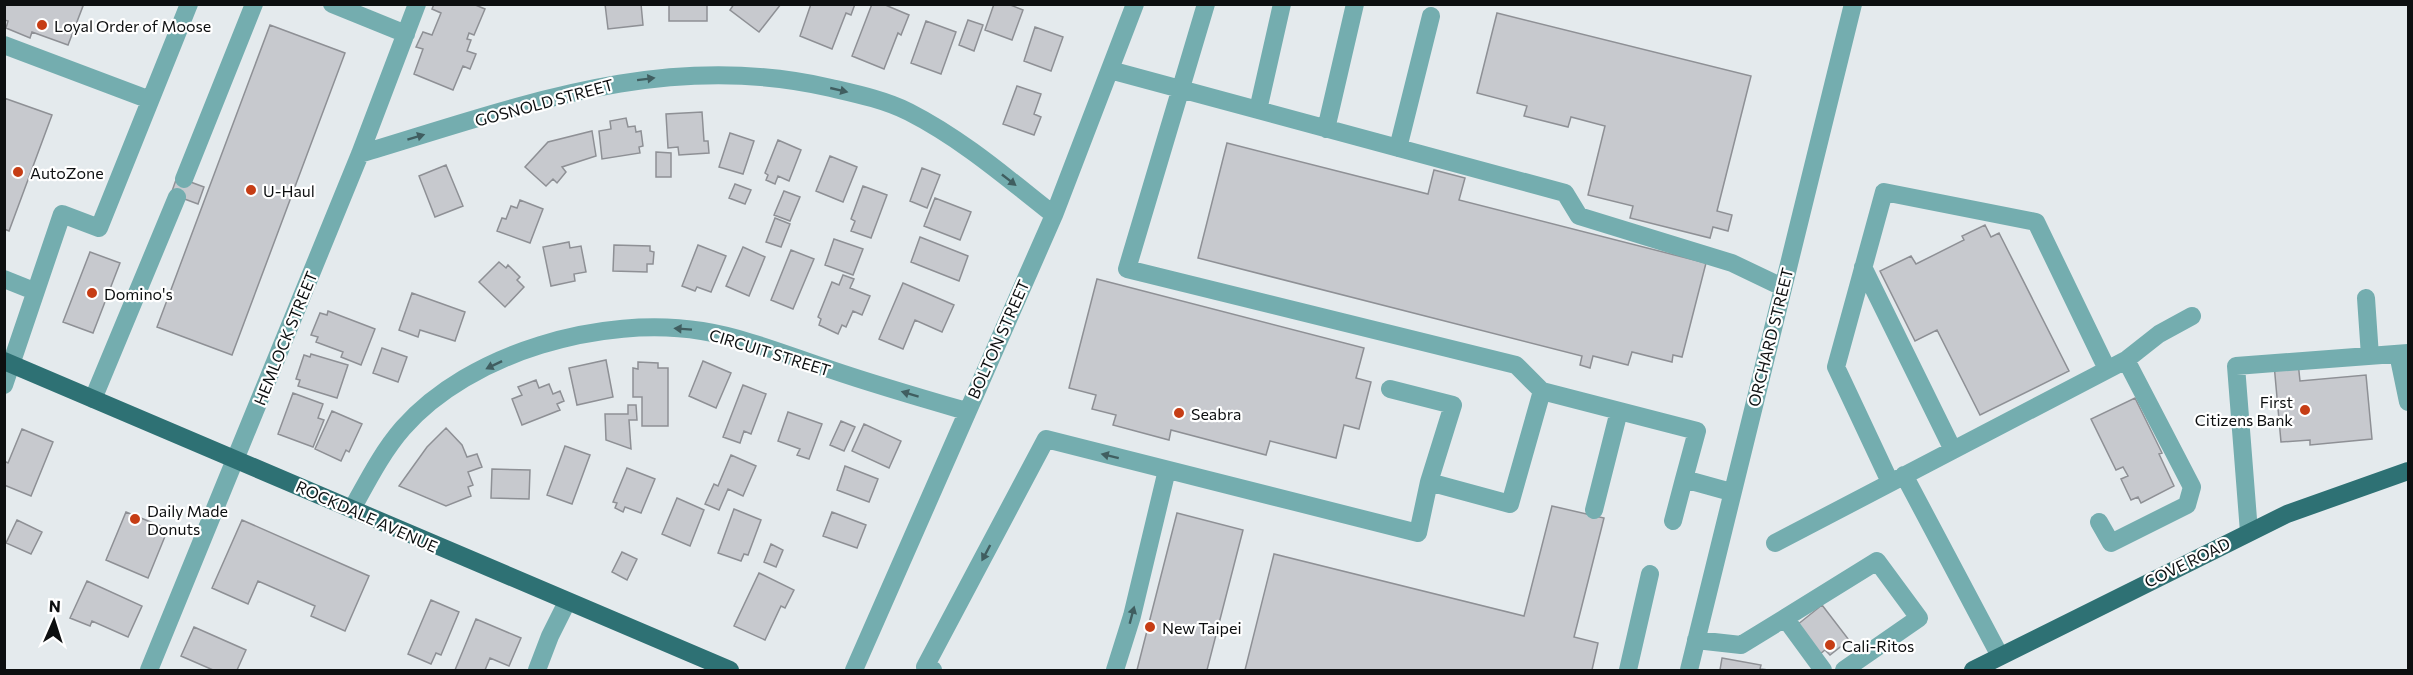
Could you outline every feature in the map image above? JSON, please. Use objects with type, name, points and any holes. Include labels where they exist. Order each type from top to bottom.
[{"type":"main road","name":"ROCKDALE AVENUE","points":[[9,362],[730,670]]},
{"type":"main road","name":"COVE ROAD","points":[[1973,670],[2249,532],[2319,501],[2409,471]]},
{"type":"street","points":[[4,386],[9,362],[62,214],[99,228],[189,4]]},
{"type":"street","points":[[93,399],[254,4]]},
{"type":"street","points":[[332,4],[406,34]]},
{"type":"street","name":"HEMLOCK STREET","points":[[149,670],[360,154],[417,4]]},
{"type":"street","name":"BOLTON STREET","points":[[854,670],[1053,214],[1135,4]]},
{"type":"street","points":[[1206,4],[1126,269],[1516,365],[1542,391],[1697,431],[1673,521]]},
{"type":"street","points":[[1258,110],[1282,4]]},
{"type":"street","points":[[1326,129],[1355,4]]},
{"type":"street","name":"ORCHARD STREET","points":[[1689,670],[1853,4]]},
{"type":"street","points":[[1398,148],[1431,16]]},
{"type":"street","points":[[4,45],[150,100]]},
{"type":"street","points":[[1110,70],[1565,193],[1579,216],[1732,264],[1782,287]]},
{"type":"street","name":"GOSNOLD STREET","points":[[360,154],[540,101],[616,82],[715,74],[765,77],[852,93],[908,111],[959,141],[1053,214]]},
{"type":"street","points":[[2000,656],[1897,479],[1836,367],[1884,192],[2036,222],[2107,369]]},
{"type":"street","points":[[1863,267],[1953,450]]},
{"type":"street","points":[[4,279],[34,291]]},
{"type":"street","points":[[2366,298],[2370,356]]},
{"type":"street","points":[[1775,543],[2126,360],[2159,334],[2192,316]]},
{"type":"street","name":"CIRCUIT STREET","points":[[352,509],[402,429],[451,386],[547,342],[597,330],[650,327],[701,331],[746,341],[966,411]]},
{"type":"street","points":[[2249,532],[2236,366],[2403,354],[2409,402]]},
{"type":"street","points":[[2099,522],[2111,543],[2187,505],[2192,487],[2126,360]]},
{"type":"street","points":[[933,670],[925,667],[1046,439],[1418,533],[1429,482],[1453,405],[1390,389]]},
{"type":"street","points":[[1429,482],[1510,504],[1542,391]]},
{"type":"street","points":[[1594,510],[1619,411]]},
{"type":"street","points":[[1115,670],[1132,616],[1167,470]]},
{"type":"street","points":[[1684,479],[1731,492]]},
{"type":"street","points":[[1696,640],[1741,645],[1877,561],[1919,618],[1844,670]]},
{"type":"street","points":[[1628,670],[1650,574]]},
{"type":"street","points":[[537,670],[550,636],[567,602]]},
{"type":"street","points":[[1785,618],[1823,670]]},
{"type":"building","name":"Loyal Order of Moose","points":[[4,4],[79,4],[83,6],[68,45],[32,32],[30,38],[6,28],[8,21],[4,20]]},
{"type":"building","points":[[434,4],[473,4],[485,9],[474,35],[469,33],[467,39],[471,40],[467,51],[476,54],[470,69],[463,66],[453,90],[414,74],[423,49],[416,47],[423,32],[432,35],[441,13],[432,9]]},
{"type":"building","points":[[605,4],[641,4],[643,25],[608,29]]},
{"type":"building","points":[[669,4],[707,4],[707,21],[669,21]]},
{"type":"building","points":[[734,4],[781,4],[759,32],[730,10]]},
{"type":"building","points":[[811,4],[855,4],[851,15],[846,13],[832,49],[800,36]]},
{"type":"building","points":[[872,4],[883,4],[909,15],[901,35],[898,33],[884,69],[852,56]]},
{"type":"building","points":[[994,4],[1008,4],[1023,10],[1012,40],[985,30]]},
{"type":"building","points":[[1497,13],[1751,76],[1717,211],[1732,215],[1728,231],[1713,227],[1710,238],[1630,218],[1633,206],[1588,195],[1605,126],[1571,117],[1568,127],[1524,116],[1527,106],[1477,93]]},
{"type":"building","points":[[968,20],[983,25],[974,51],[959,45]]},
{"type":"building","points":[[926,21],[956,32],[941,74],[911,63]]},
{"type":"building","name":"U-Haul","points":[[270,25],[345,53],[232,355],[157,327]]},
{"type":"building","points":[[1035,27],[1063,37],[1051,71],[1024,61]]},
{"type":"building","points":[[1017,86],[1041,94],[1034,114],[1041,117],[1034,135],[1003,124]]},
{"type":"building","name":"AutoZone","points":[[4,98],[52,115],[9,231],[4,229]]},
{"type":"building","points":[[702,112],[704,141],[708,141],[709,153],[679,155],[678,147],[668,148],[666,114]]},
{"type":"building","points":[[626,118],[628,127],[635,126],[636,132],[641,131],[643,146],[639,147],[640,153],[602,159],[599,131],[611,129],[610,121]]},
{"type":"building","points":[[592,131],[596,156],[562,167],[566,172],[557,183],[553,179],[546,186],[525,167],[548,142]]},
{"type":"building","points":[[730,133],[754,141],[743,174],[719,167]]},
{"type":"building","points":[[778,140],[801,150],[789,181],[778,176],[775,184],[766,180],[768,175],[765,173]]},
{"type":"building","points":[[1227,143],[1428,194],[1434,170],[1465,178],[1459,200],[1706,263],[1682,357],[1673,355],[1672,362],[1632,352],[1628,365],[1593,356],[1590,368],[1580,365],[1582,356],[1198,258]]},
{"type":"building","points":[[656,152],[671,153],[671,177],[656,177]]},
{"type":"building","points":[[830,156],[857,167],[843,202],[816,191]]},
{"type":"building","points":[[446,165],[463,206],[435,217],[419,176]]},
{"type":"building","points":[[922,168],[940,175],[927,208],[910,201]]},
{"type":"building","points":[[177,177],[204,187],[198,204],[171,194]]},
{"type":"building","points":[[735,184],[751,190],[745,204],[729,198]]},
{"type":"building","points":[[863,186],[887,195],[871,238],[851,231],[855,221],[851,219]]},
{"type":"building","points":[[784,191],[800,197],[790,221],[774,215]]},
{"type":"building","points":[[935,198],[971,212],[960,240],[924,226]]},
{"type":"building","points":[[520,200],[543,209],[530,243],[497,231],[502,218],[506,219],[511,206],[517,208]]},
{"type":"building","points":[[775,218],[790,224],[781,247],[766,242]]},
{"type":"building","points":[[1985,225],[1991,237],[1999,233],[2069,371],[1980,415],[1937,330],[1915,341],[1880,271],[1911,256],[1916,264],[1964,240],[1962,236]]},
{"type":"building","points":[[920,237],[968,256],[959,281],[911,262]]},
{"type":"building","points":[[834,239],[863,249],[853,275],[825,265]]},
{"type":"building","points":[[569,242],[570,248],[581,246],[586,272],[574,274],[575,281],[551,286],[543,247]]},
{"type":"building","points":[[614,245],[650,246],[650,251],[654,252],[653,264],[647,264],[647,272],[613,271]]},
{"type":"building","points":[[698,245],[726,256],[711,292],[697,287],[695,291],[682,286]]},
{"type":"building","points":[[743,247],[765,257],[749,296],[726,286]]},
{"type":"building","points":[[791,250],[814,259],[793,309],[771,300]]},
{"type":"building","name":"Domino's","points":[[90,252],[120,263],[93,333],[63,322]]},
{"type":"building","points":[[499,262],[506,268],[508,265],[520,277],[517,280],[524,287],[505,307],[479,282]]},
{"type":"building","points":[[843,275],[854,279],[850,288],[870,296],[862,315],[853,311],[846,327],[842,325],[838,334],[819,325],[821,319],[818,317],[832,282],[839,285]]},
{"type":"building","points":[[1097,279],[1364,348],[1356,378],[1371,382],[1359,429],[1344,425],[1336,458],[1270,441],[1266,455],[1171,430],[1169,440],[1113,425],[1116,415],[1092,409],[1096,395],[1069,388]]},
{"type":"building","points":[[903,283],[954,305],[942,332],[915,320],[903,349],[879,339]]},
{"type":"building","points":[[412,293],[465,312],[455,341],[420,330],[418,337],[399,330]]},
{"type":"building","points":[[328,311],[375,329],[361,365],[341,357],[343,352],[316,342],[318,337],[311,335],[320,313],[327,315]]},
{"type":"building","points":[[382,348],[407,357],[398,382],[373,373]]},
{"type":"building","points":[[311,354],[348,365],[337,398],[298,386],[300,380],[296,379],[304,355],[310,357]]},
{"type":"building","points":[[606,360],[613,397],[577,405],[569,368]]},
{"type":"building","points":[[703,361],[731,373],[716,408],[689,396]]},
{"type":"building","points":[[638,362],[658,363],[658,368],[668,368],[668,426],[642,426],[642,397],[633,397],[633,368],[638,369]]},
{"type":"building","points":[[2298,362],[2300,381],[2366,375],[2372,439],[2310,445],[2310,440],[2281,442],[2274,364]]},
{"type":"building","points":[[536,380],[539,388],[549,384],[553,394],[560,391],[564,401],[557,404],[560,410],[522,425],[512,399],[522,395],[518,387]]},
{"type":"building","points":[[743,385],[766,394],[751,434],[744,431],[740,443],[723,437]]},
{"type":"building","points":[[293,393],[323,404],[318,418],[324,420],[313,447],[278,434]]},
{"type":"building","points":[[2135,398],[2162,453],[2159,454],[2174,486],[2141,503],[2138,497],[2131,500],[2121,479],[2128,476],[2123,467],[2116,470],[2091,419]]},
{"type":"building","points":[[628,405],[636,405],[637,420],[629,420],[631,449],[606,440],[605,414],[628,414]]},
{"type":"building","points":[[332,411],[362,424],[349,452],[346,450],[341,461],[315,449]]},
{"type":"building","points":[[788,412],[822,424],[809,459],[797,455],[800,449],[778,441]]},
{"type":"building","points":[[841,421],[855,427],[844,451],[830,445]]},
{"type":"building","points":[[864,424],[901,441],[889,468],[852,451]]},
{"type":"building","points":[[446,428],[462,445],[467,457],[477,454],[482,467],[468,472],[473,485],[468,487],[471,496],[446,506],[399,486],[427,447]]},
{"type":"building","points":[[22,429],[53,442],[31,496],[4,485],[4,461],[8,463]]},
{"type":"building","points":[[565,446],[590,455],[572,504],[547,495]]},
{"type":"building","points":[[731,455],[756,466],[743,496],[728,489],[719,510],[705,504],[714,484],[718,486]]},
{"type":"building","points":[[845,466],[878,479],[869,502],[837,490]]},
{"type":"building","points":[[627,468],[655,479],[641,513],[625,507],[623,512],[615,508],[617,503],[613,502]]},
{"type":"building","points":[[492,469],[530,470],[529,499],[491,498]]},
{"type":"building","points":[[677,498],[704,510],[690,546],[662,534]]},
{"type":"building","points":[[1552,506],[1604,518],[1574,637],[1598,643],[1592,670],[1245,670],[1274,554],[1524,616]]},
{"type":"building","points":[[734,509],[761,520],[748,555],[744,554],[741,561],[718,553]]},
{"type":"building","points":[[126,512],[168,529],[148,578],[106,560]]},
{"type":"building","points":[[832,512],[866,525],[857,548],[823,536]]},
{"type":"building","points":[[1177,513],[1243,530],[1207,670],[1137,670]]},
{"type":"building","points":[[17,520],[42,532],[31,554],[6,543]]},
{"type":"building","points":[[242,520],[369,576],[345,631],[311,616],[315,606],[258,581],[248,604],[212,588]]},
{"type":"building","points":[[771,544],[783,550],[776,567],[764,562]]},
{"type":"building","points":[[622,552],[637,559],[627,580],[612,572]]},
{"type":"building","points":[[759,573],[794,590],[785,608],[781,606],[765,640],[734,626]]},
{"type":"building","points":[[87,581],[142,606],[128,637],[92,621],[90,626],[70,618]]},
{"type":"building","points":[[431,600],[459,612],[441,655],[436,653],[431,664],[408,654]]},
{"type":"building","points":[[1822,605],[1849,640],[1830,655],[1825,650],[1820,654],[1797,625]]},
{"type":"building","points":[[476,619],[521,638],[509,666],[490,658],[485,670],[455,670]]},
{"type":"building","points":[[194,627],[246,650],[237,670],[213,670],[181,656]]},
{"type":"building","points":[[1722,658],[1761,665],[1760,669],[1769,670],[1720,670]]},
{"type":"place","name":"Loyal Order of Moose","points":[[42,25]]},
{"type":"place","name":"AutoZone","points":[[18,172]]},
{"type":"place","name":"U-Haul","points":[[251,190]]},
{"type":"place","name":"Domino's","points":[[92,293]]},
{"type":"place","name":"First Citizens Bank","points":[[2305,410]]},
{"type":"place","name":"Seabra","points":[[1179,413]]},
{"type":"place","name":"Daily Made Donuts","points":[[135,519]]},
{"type":"place","name":"New Taipei","points":[[1150,627]]},
{"type":"place","name":"Cali-Ritos","points":[[1830,645]]}]
